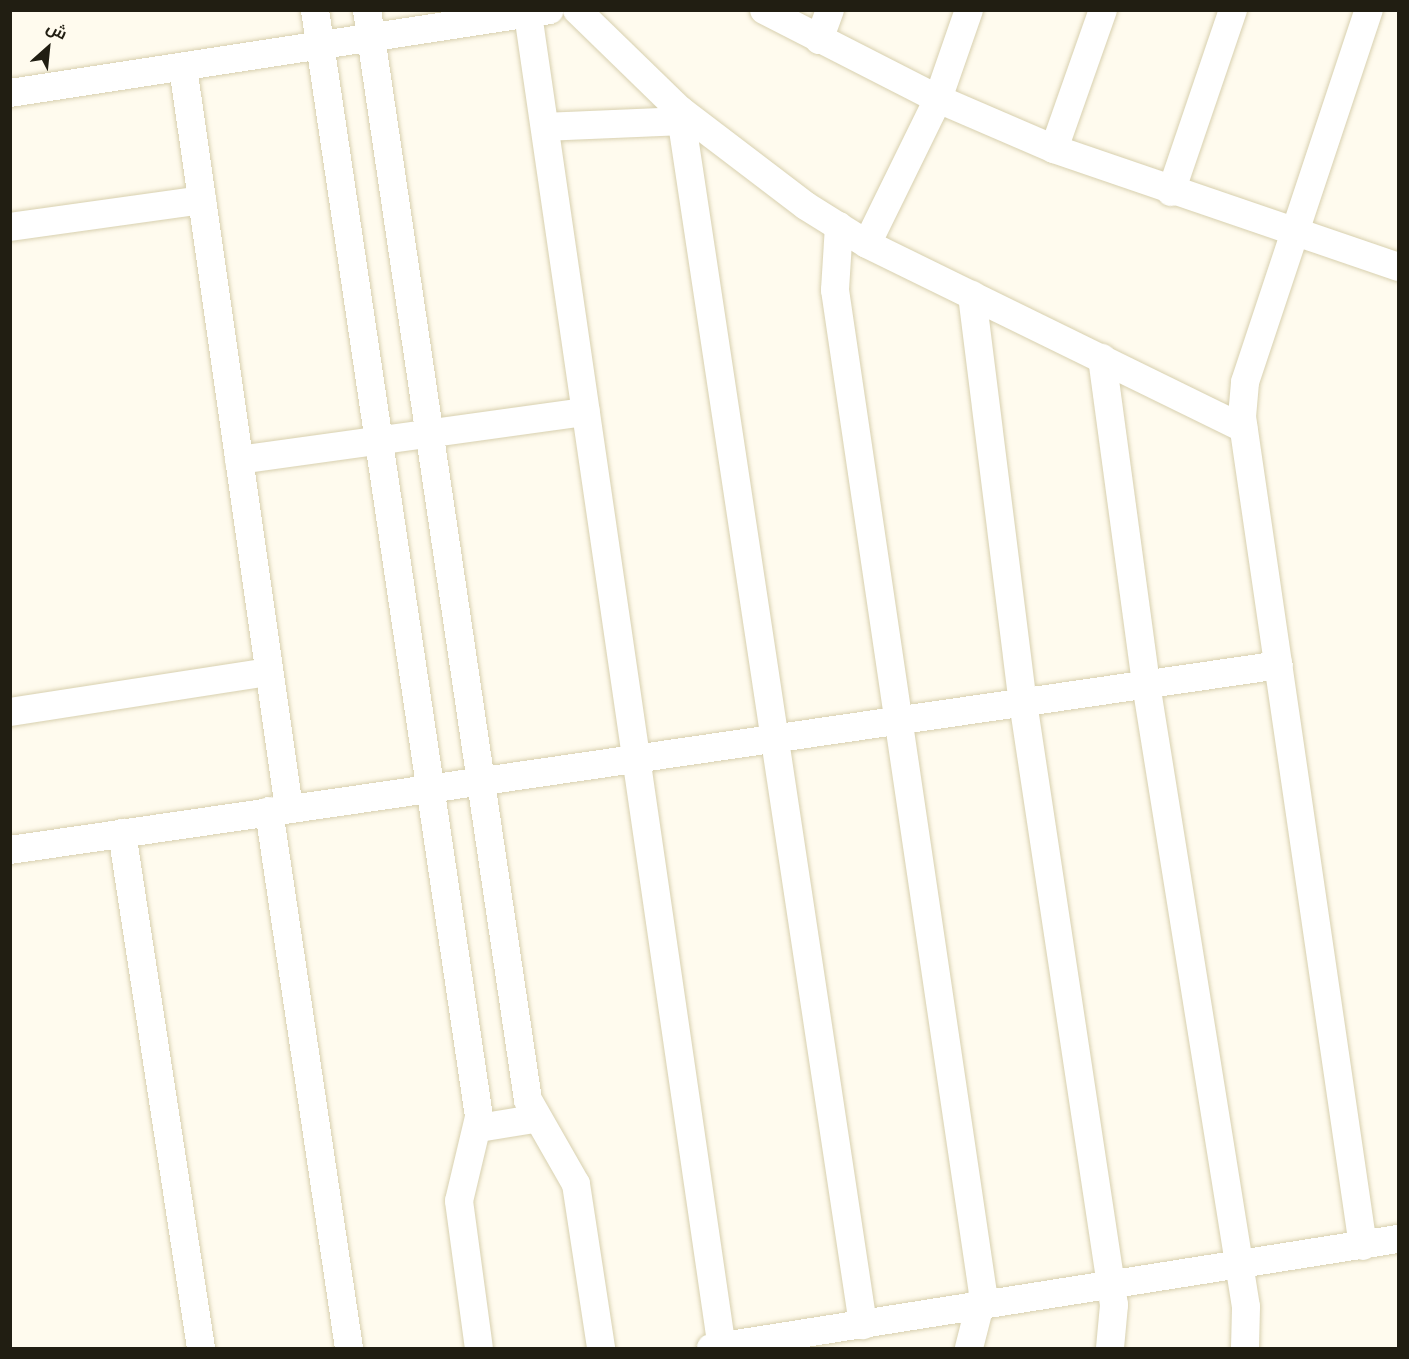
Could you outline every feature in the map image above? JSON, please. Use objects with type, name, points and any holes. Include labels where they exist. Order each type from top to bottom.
[{"type":"street","points":[[315,10],[479,1128],[459,1201],[479,1348]]},
{"type":"street","points":[[577,10],[681,116],[747,164],[867,244],[1243,428]]},
{"type":"street","points":[[764,10],[938,99],[1054,149],[1171,192],[1296,230],[1398,267]]},
{"type":"street","points":[[819,40],[830,10]]},
{"type":"street","points":[[867,244],[938,99],[969,10]]},
{"type":"street","points":[[1054,149],[1102,10]]},
{"type":"street","points":[[1171,192],[1233,10]]},
{"type":"street","points":[[1363,1246],[1243,428],[1245,382],[1369,10]]},
{"type":"street","points":[[10,93],[320,46],[369,24],[539,12],[544,127],[636,758],[718,1348],[1398,1239]]},
{"type":"street","points":[[369,24],[534,1119],[576,1184],[601,1348]]},
{"type":"street","points":[[183,67],[269,672],[279,810],[349,1348]]},
{"type":"street","points":[[544,127],[681,116]]},
{"type":"street","points":[[681,116],[863,1325]]},
{"type":"street","points":[[10,227],[202,200]]},
{"type":"street","points":[[839,226],[835,290],[900,720],[983,1306],[969,1348]]},
{"type":"street","points":[[972,295],[1023,702],[1111,1286],[1115,1318],[1110,1348]]},
{"type":"street","points":[[1102,358],[1146,684],[1236,1266],[1246,1307],[1245,1348]]},
{"type":"street","points":[[239,460],[586,412]]},
{"type":"street","points":[[10,850],[1279,665]]},
{"type":"street","points":[[10,712],[269,672]]},
{"type":"street","points":[[122,833],[201,1348]]},
{"type":"street","points":[[479,1128],[534,1119]]}]
